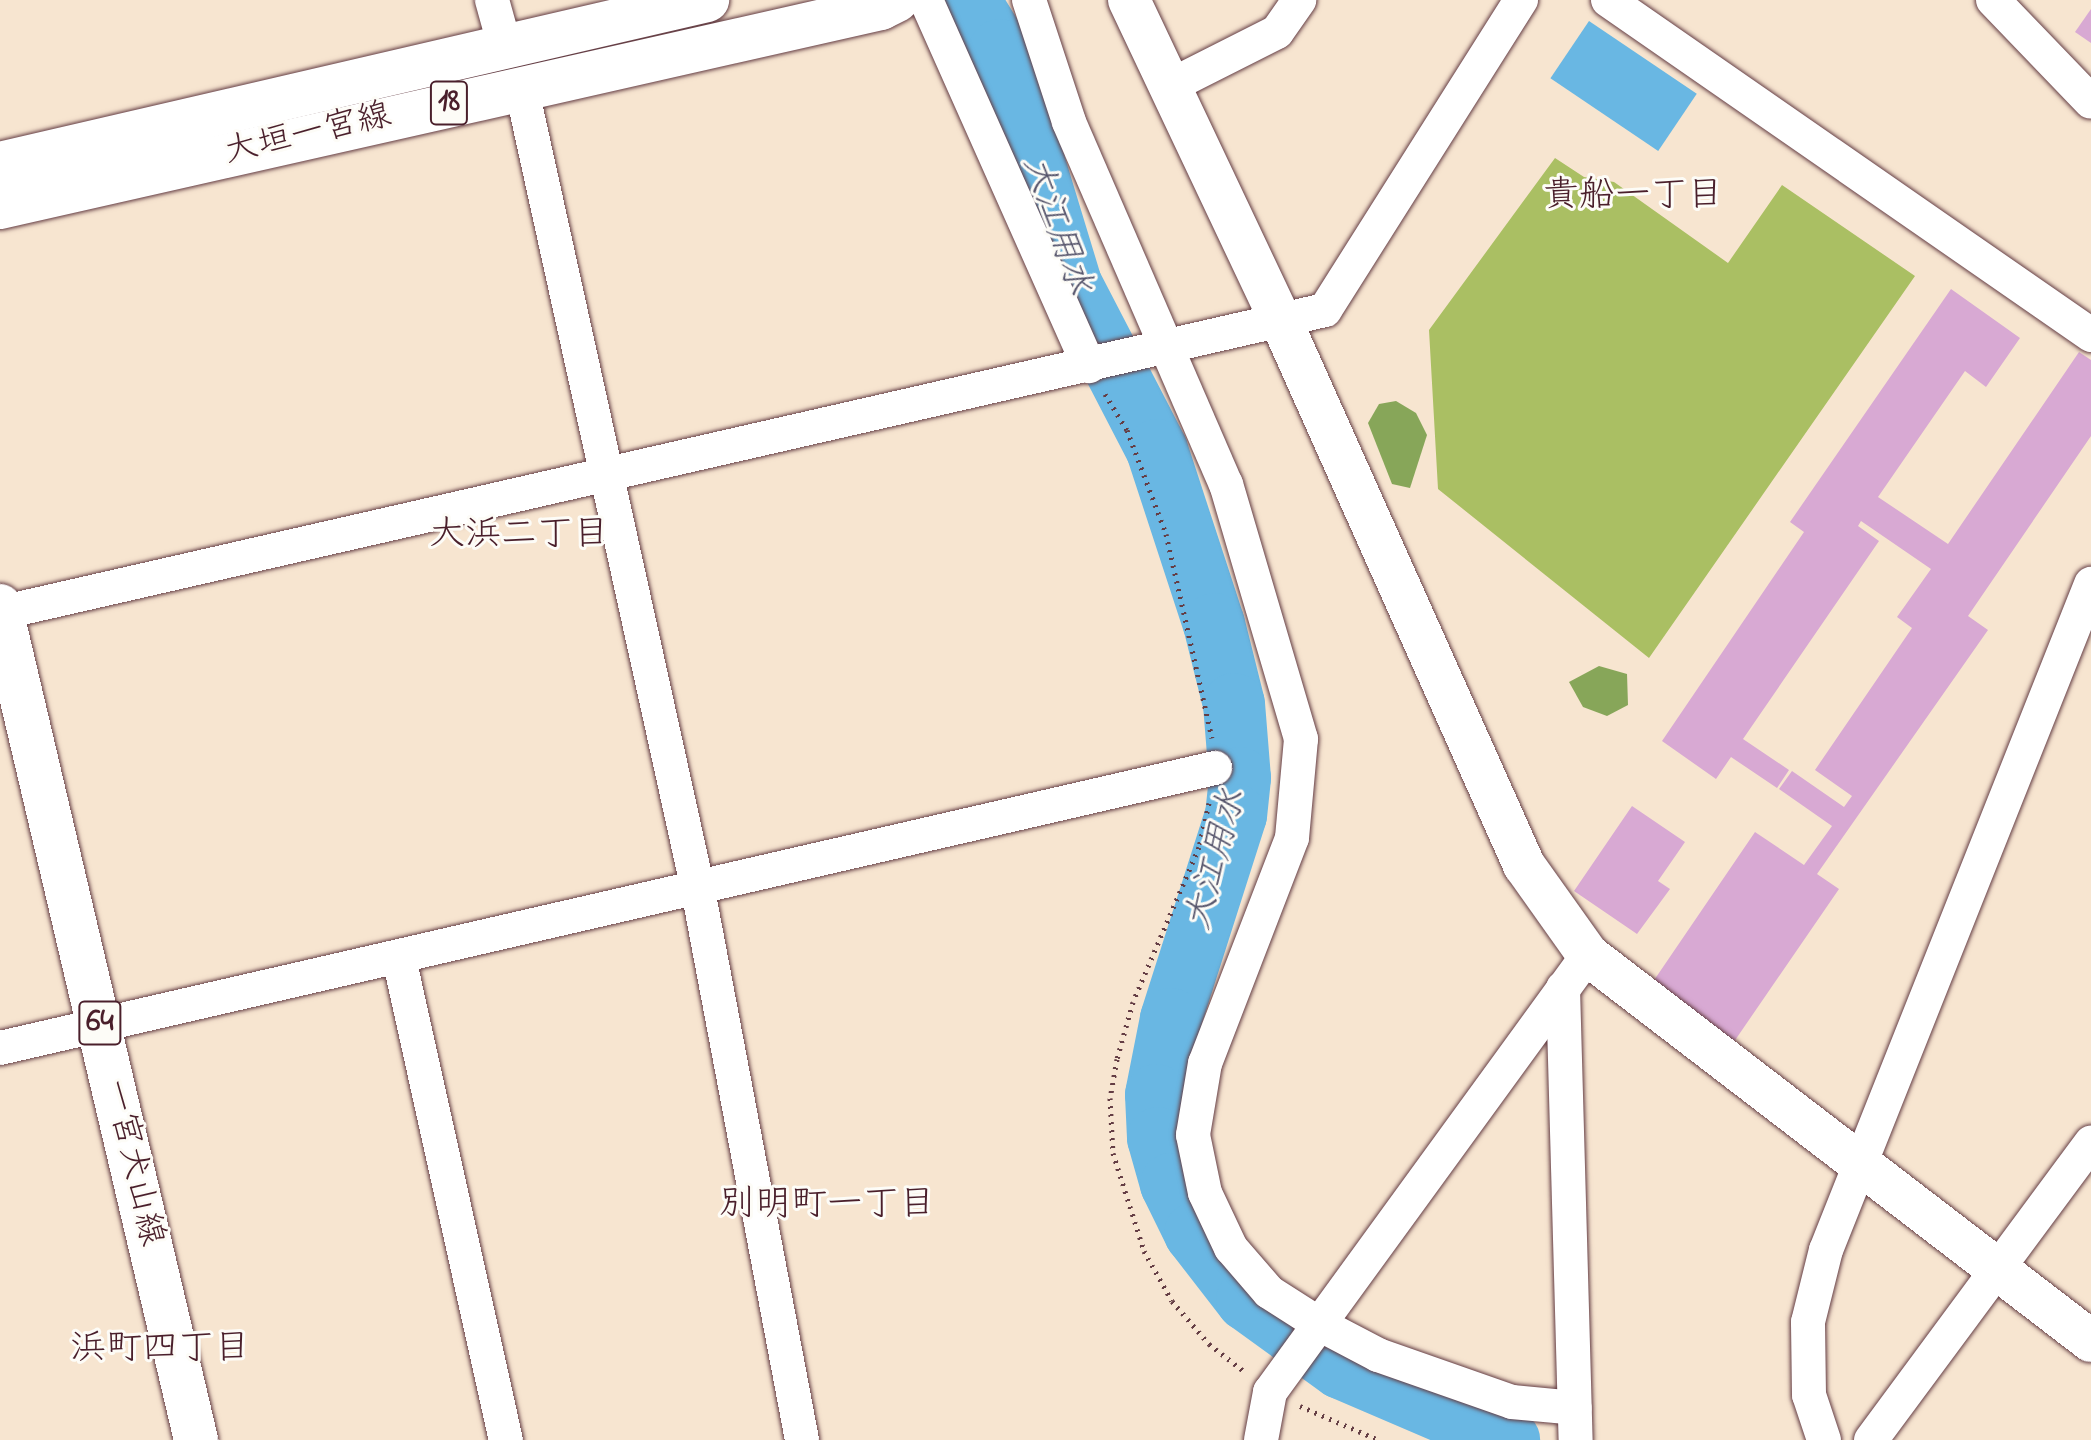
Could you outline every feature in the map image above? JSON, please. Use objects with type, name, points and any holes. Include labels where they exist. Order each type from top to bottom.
[{"type":"main road","name":"大垣一宮線","points":[[0,207],[513,66],[707,0]]},
{"type":"main road","name":"大垣一宮線","points":[[0,164],[513,66],[881,8],[897,0]]},
{"type":"main road","name":"一宮犬山線","points":[[0,610],[101,1026],[196,1440]]},
{"type":"street","points":[[492,0],[513,66],[608,472],[698,890],[802,1440]]},
{"type":"street","points":[[926,0],[1094,364]]},
{"type":"street","points":[[1029,0],[1069,122],[1163,349],[1226,484],[1301,739],[1292,838],[1205,1063],[1193,1135],[1205,1193],[1231,1248],[1269,1292],[1317,1326],[1378,1355],[1575,1422],[1563,988]]},
{"type":"street","points":[[1129,0],[1282,323],[1524,865],[1588,955],[1863,1165],[1997,1274],[2091,1341]]},
{"type":"street","points":[[1168,87],[1277,32],[1299,0]]},
{"type":"street","points":[[0,610],[1282,323],[1325,310],[1521,0]]},
{"type":"street","points":[[1608,0],[2091,335]]},
{"type":"street","points":[[1993,0],[2091,102]]},
{"type":"street","points":[[1824,1440],[1809,1395],[1808,1322],[1826,1250],[1863,1165],[2091,584]]},
{"type":"street","points":[[0,1048],[698,890],[1215,768]]},
{"type":"street","points":[[1261,1440],[1274,1386],[1588,955]]},
{"type":"street","points":[[399,958],[506,1440]]},
{"type":"street","points":[[1871,1440],[1997,1274],[2091,1143]]},
{"type":"path","points":[[1094,364],[1127,430],[1166,534],[1211,729],[1215,768],[1199,847],[1133,1002],[1117,1059],[1110,1098],[1113,1153],[1144,1251],[1172,1301],[1209,1344],[1274,1386],[1379,1440]]},
{"type":"green space","points":[[1555,158],[1584,177],[1614,182],[1728,263],[1782,185],[1915,276],[1649,658],[1438,489],[1429,330]]},
{"type":"green space","points":[[1396,401],[1416,413],[1427,435],[1410,488],[1392,484],[1368,423],[1379,404]]},
{"type":"green space","points":[[1599,666],[1627,674],[1628,705],[1607,716],[1583,707],[1569,682]]},
{"type":"water","points":[[1589,21],[1697,94],[1658,151],[1550,78]]},
{"type":"building","points":[[2091,9],[2091,43],[2075,32]]},
{"type":"building","points":[[1951,289],[2020,338],[1986,387],[1965,371],[1878,497],[1948,544],[2079,352],[2091,360],[2091,436],[1968,616],[1988,630],[1817,874],[1839,889],[1729,1049],[1646,992],[1755,832],[1804,865],[1832,826],[1779,789],[1792,771],[1844,807],[1852,796],[1815,770],[1912,628],[1897,617],[1931,569],[1861,521],[1858,526],[1879,541],[1743,739],[1789,770],[1777,788],[1731,757],[1716,779],[1662,741],[1804,532],[1790,522]]},
{"type":"building","points":[[1632,806],[1685,842],[1658,881],[1670,889],[1637,934],[1574,891]]},
{"type":"waterway","name":"大江用水","points":[[969,0],[1000,50],[1071,284],[1157,450],[1214,624],[1234,704],[1240,778],[1236,815],[1171,1019],[1156,1095],[1158,1138],[1171,1184],[1195,1233],[1247,1300],[1341,1368],[1509,1440]]},
{"type":"district","name":"貴船一丁目","points":[[1633,197]]},
{"type":"district","name":"大浜二丁目","points":[[519,536]]},
{"type":"district","name":"別明町一丁目","points":[[827,1206]]},
{"type":"district","name":"浜町四丁目","points":[[160,1350]]}]
